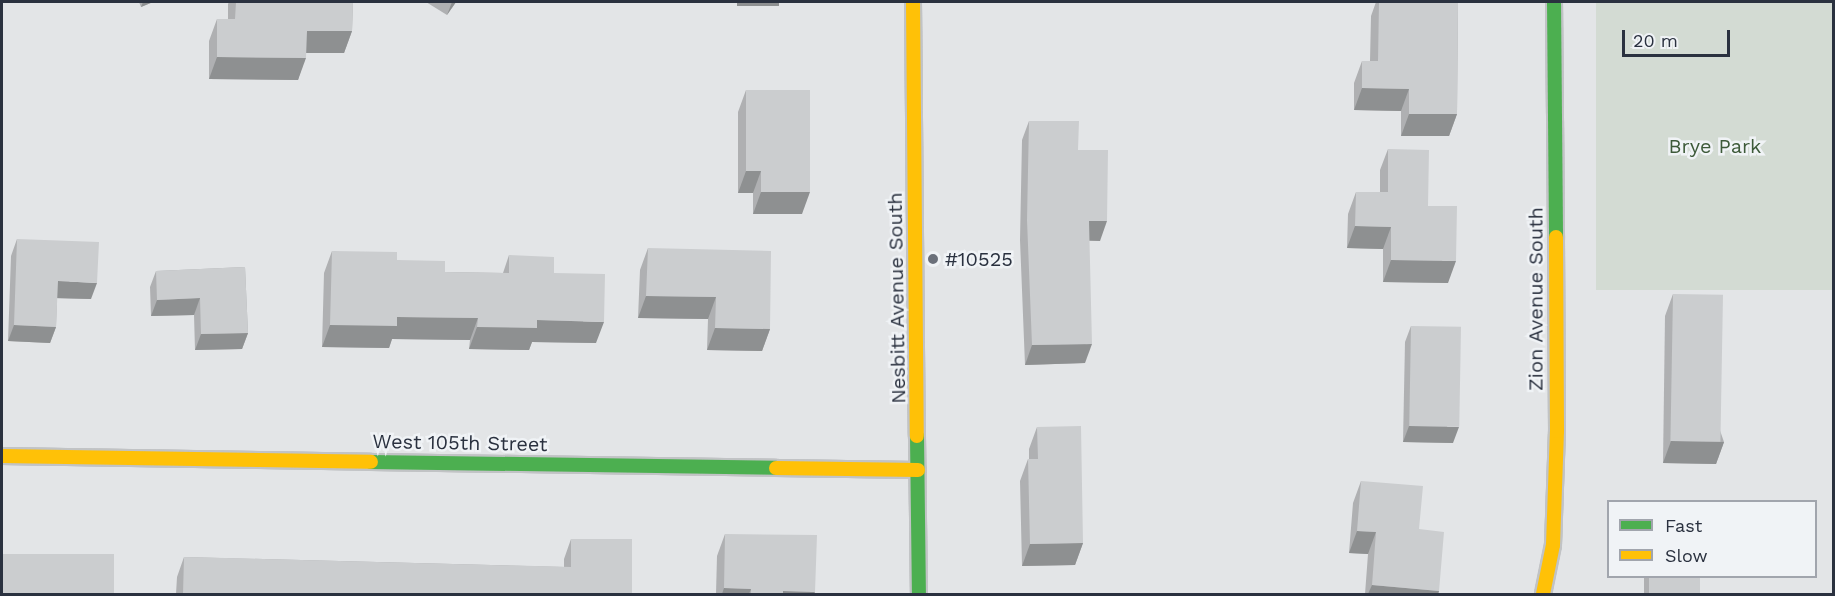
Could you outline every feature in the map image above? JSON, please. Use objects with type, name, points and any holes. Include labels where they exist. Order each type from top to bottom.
[{"type":"street","name":"Nesbitt Avenue South","points":[[913,2],[919,594]]},
{"type":"street","name":"Zion Avenue South","points":[[1543,594],[1553,545],[1557,431],[1554,2]]},
{"type":"street","name":"West 105th Street","points":[[2,456],[918,470]]},
{"type":"green space","name":"Brye Park","points":[[1596,2],[1833,2],[1833,290],[1596,290]]},
{"type":"building","points":[[236,2],[353,2],[352,31],[307,31],[306,58],[217,57],[217,19],[235,19]]},
{"type":"building","points":[[1379,2],[1458,2],[1457,114],[1409,114],[1409,89],[1362,88],[1362,61],[1378,61]]},
{"type":"building","points":[[746,90],[810,90],[810,192],[761,192],[761,171],[746,171]]},
{"type":"building","points":[[1029,121],[1079,121],[1078,150],[1108,150],[1107,221],[1089,221],[1092,344],[1032,345],[1027,220]]},
{"type":"building","points":[[1388,149],[1429,150],[1428,206],[1457,206],[1456,261],[1391,260],[1391,227],[1355,226],[1356,192],[1388,192]]},
{"type":"building","points":[[17,239],[99,242],[97,283],[58,281],[56,327],[14,325]]},
{"type":"building","points":[[648,248],[771,251],[770,329],[715,328],[716,297],[646,296]]},
{"type":"building","points":[[332,251],[397,252],[397,260],[445,261],[445,272],[509,273],[509,255],[554,257],[554,273],[605,274],[604,322],[537,320],[537,328],[477,327],[478,318],[397,317],[397,326],[330,325]]},
{"type":"building","points":[[245,267],[248,333],[201,334],[200,298],[157,300],[156,271]]},
{"type":"building","points":[[1673,294],[1723,295],[1720,442],[1670,441]]},
{"type":"building","points":[[1411,326],[1461,327],[1459,427],[1409,426]]},
{"type":"building","points":[[1081,426],[1083,543],[1030,544],[1028,459],[1038,459],[1037,427]]},
{"type":"building","points":[[1361,481],[1423,486],[1419,529],[1444,532],[1439,591],[1372,585],[1376,532],[1357,531]]},
{"type":"building","points":[[725,534],[817,535],[815,592],[783,591],[783,594],[751,594],[751,589],[724,588]]},
{"type":"building","points":[[571,539],[632,539],[632,594],[183,594],[184,557],[571,567]]},
{"type":"building","points":[[2,554],[114,554],[114,594],[2,594]]},
{"type":"building","points":[[1649,578],[1700,578],[1700,594],[1649,594]]},
{"type":"traffic: fast","points":[[1554,2],[1556,237]]},
{"type":"traffic: fast","points":[[917,436],[919,594]]},
{"type":"traffic: fast","points":[[371,462],[776,468]]},
{"type":"traffic: slow","points":[[913,2],[917,436]]},
{"type":"traffic: slow","points":[[1543,594],[1553,545],[1557,431],[1556,237]]},
{"type":"traffic: slow","points":[[2,456],[371,462]]},
{"type":"traffic: slow","points":[[776,468],[918,470]]},
{"type":"place","name":"#10525","points":[[933,259]]}]
